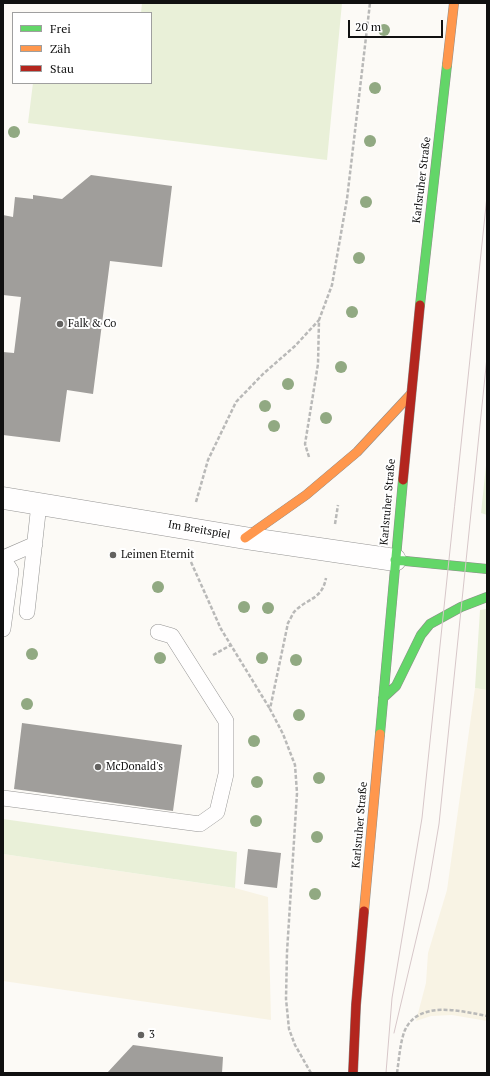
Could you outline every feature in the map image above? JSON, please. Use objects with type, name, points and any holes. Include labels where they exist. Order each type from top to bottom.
[{"type":"main road","name":"Karlsruher Straße","points":[[353,1073],[356,1005],[410,395],[454,3]]},
{"type":"main road","points":[[245,538],[306,495],[357,452],[410,395]]},
{"type":"main road","points":[[395,560],[487,570]]},
{"type":"main road","points":[[383,698],[396,686],[421,635],[430,624],[461,607],[487,597]]},
{"type":"street","name":"Im Breitspiel","points":[[3,498],[245,538],[395,560]]},
{"type":"lane","points":[[27,612],[39,504]]},
{"type":"lane","points":[[3,629],[11,571],[3,558],[35,544]]},
{"type":"lane","points":[[3,798],[200,824],[217,812],[226,774],[226,721],[172,636],[158,632]]},
{"type":"path","points":[[270,709],[288,623],[294,612],[317,596],[324,588],[340,494],[307,454],[305,444],[318,364],[319,320],[332,285],[347,199],[370,3]]},
{"type":"path","points":[[311,1073],[295,1045],[289,1029],[286,999],[287,952],[297,793],[295,765],[283,734],[270,709],[221,628],[191,562],[191,529],[198,494],[208,460],[236,402],[262,374],[295,346],[319,320]]},
{"type":"path","points":[[396,1073],[405,1031],[414,1017],[439,1010],[452,1010],[487,1016]]},
{"type":"shaded area","points":[[475,688],[487,690],[487,1021],[452,1015],[431,1016],[416,1021],[426,983],[428,953],[447,890]]},
{"type":"shaded area","points":[[3,854],[235,888],[268,897],[271,1020],[3,981]]},
{"type":"green space","points":[[142,3],[342,3],[327,160],[28,123],[33,84],[152,84],[152,12],[141,12]]},
{"type":"green space","points":[[487,456],[487,515],[481,513]]},
{"type":"green space","points":[[487,609],[487,690],[475,688],[480,610]]},
{"type":"green space","points":[[3,819],[237,852],[235,888],[3,854]]},
{"type":"building","name":"Falk & Co","points":[[91,175],[172,186],[162,267],[110,261],[93,394],[67,390],[60,442],[3,435],[3,352],[14,353],[21,297],[3,295],[3,215],[13,217],[15,197],[33,199],[33,195],[62,199]]},
{"type":"building","name":"McDonald's","points":[[22,723],[182,745],[173,811],[14,789]]},
{"type":"building","points":[[248,849],[281,853],[277,888],[244,884]]},
{"type":"building","points":[[133,1045],[223,1057],[222,1073],[107,1073]]},
{"type":"tram line","points":[[386,1073],[392,998],[422,818],[487,196]]},
{"type":"tram line","points":[[394,1033],[428,889],[439,824],[487,357]]},
{"type":"traffic: fast","points":[[420,305],[447,65]]},
{"type":"traffic: fast","points":[[380,734],[403,480]]},
{"type":"traffic: fast","points":[[395,560],[487,569]]},
{"type":"traffic: fast","points":[[383,698],[396,686],[421,635],[430,624],[461,607],[487,597]]},
{"type":"traffic: slow","points":[[447,65],[454,3]]},
{"type":"traffic: slow","points":[[245,538],[306,495],[357,452],[410,395]]},
{"type":"traffic: slow","points":[[364,911],[380,734]]},
{"type":"traffic: jam","points":[[403,480],[420,305]]},
{"type":"traffic: jam","points":[[353,1073],[356,1005],[364,911]]},
{"type":"place","name":"Falk & Co","points":[[60,324]]},
{"type":"place","name":"Leimen Eternit","points":[[113,555]]},
{"type":"place","name":"McDonald's","points":[[98,767]]},
{"type":"place","name":"3","points":[[141,1035]]}]
